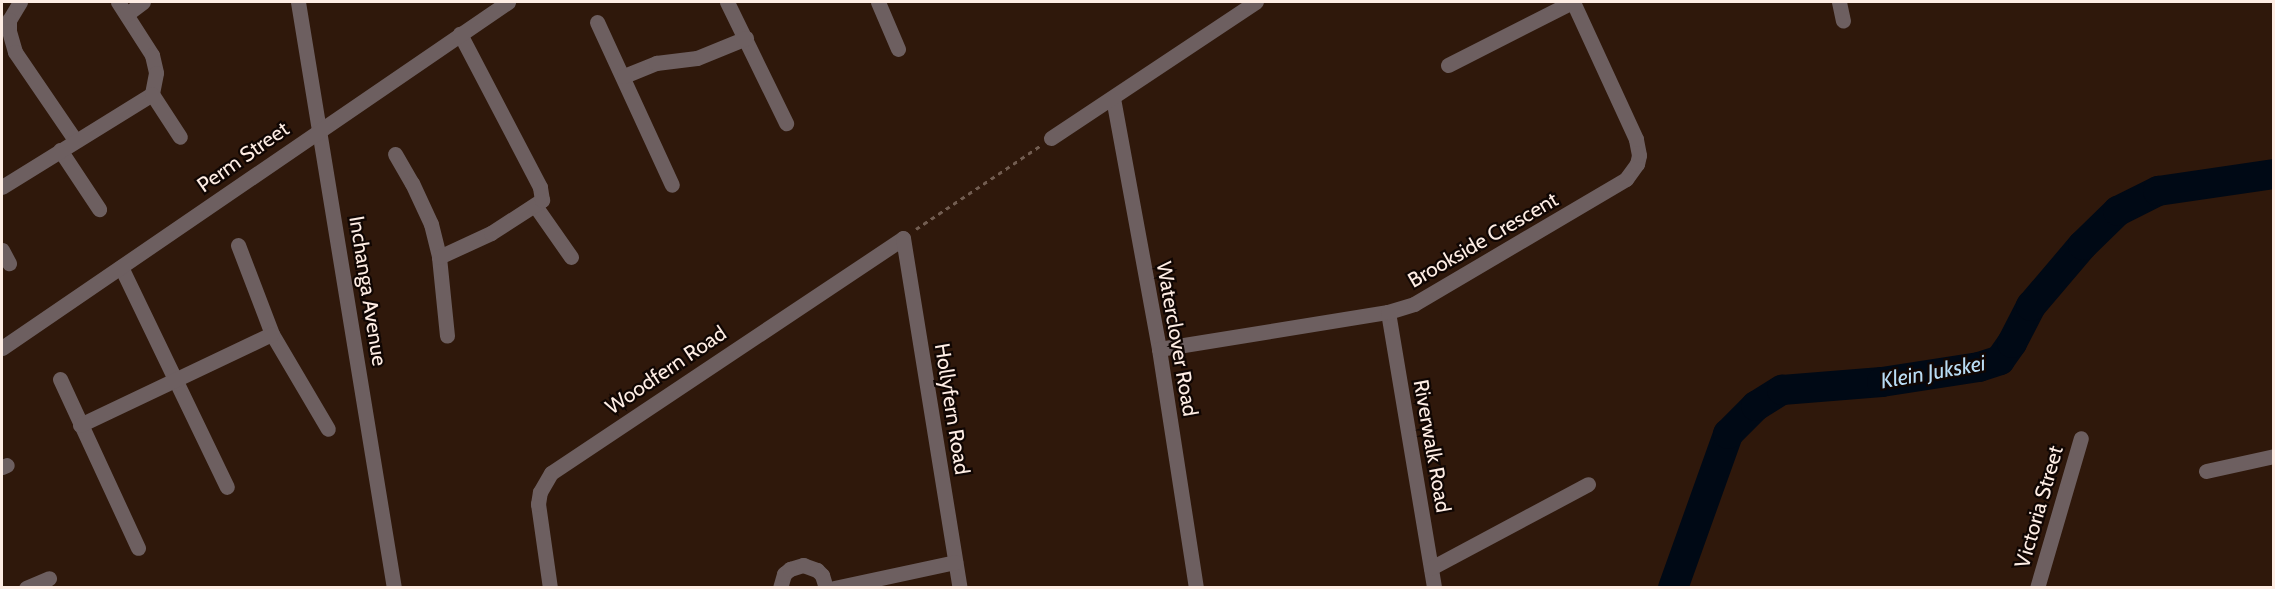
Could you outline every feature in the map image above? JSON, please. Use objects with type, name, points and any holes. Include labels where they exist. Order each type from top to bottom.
[{"type":"street","points":[[20,2],[9,20],[9,32],[15,52],[75,140]]},
{"type":"street","points":[[143,2],[123,8],[155,64],[152,94],[180,137]]},
{"type":"street","name":"Inchanga Avenue","points":[[298,2],[321,128],[394,588]]},
{"type":"street","name":"Perm Street","points":[[2,348],[508,2]]},
{"type":"street","points":[[727,2],[786,123]]},
{"type":"street","points":[[878,2],[898,49]]},
{"type":"street","points":[[1051,138],[1256,2]]},
{"type":"street","points":[[1448,65],[1573,2]]},
{"type":"street","name":"Brookside Crescent","points":[[1159,349],[1388,312],[1420,301],[1609,191],[1634,170],[1639,155],[1636,139],[1573,2]]},
{"type":"street","points":[[1839,2],[1843,21]]},
{"type":"street","points":[[597,22],[624,76],[672,184]]},
{"type":"street","points":[[439,257],[476,241],[536,207],[543,200],[540,187],[460,34]]},
{"type":"street","points":[[624,76],[656,63],[697,58],[746,38]]},
{"type":"street","points":[[2,187],[152,94]]},
{"type":"street","name":"Waterclover Road","points":[[1113,98],[1159,349],[1196,588]]},
{"type":"street","points":[[60,150],[99,208]]},
{"type":"street","points":[[395,154],[424,205],[439,257],[447,336]]},
{"type":"street","points":[[536,207],[571,257]]},
{"type":"street","name":"Hollyfern Road","points":[[903,238],[960,588]]},
{"type":"street","name":"Woodfern Road","points":[[550,588],[538,504],[540,492],[551,473],[903,238]]},
{"type":"street","points":[[238,245],[272,334],[328,429]]},
{"type":"street","points":[[121,267],[227,487]]},
{"type":"street","name":"Riverwalk Road","points":[[1388,312],[1434,588]]},
{"type":"street","points":[[80,425],[272,334]]},
{"type":"street","points":[[60,380],[138,548]]},
{"type":"street","name":"Victoria Street","points":[[2037,588],[2081,438]]},
{"type":"street","points":[[2206,471],[2274,456]]},
{"type":"street","points":[[1431,568],[1588,484]]},
{"type":"street","points":[[834,588],[956,562]]},
{"type":"street","points":[[780,588],[784,574],[790,569],[803,565],[817,570],[822,575],[826,588]]},
{"type":"street","points":[[26,588],[49,578]]},
{"type":"path","points":[[903,238],[1051,138]]},
{"type":"waterway","name":"Klein Jukskei","points":[[1673,588],[1728,434],[1756,406],[1782,390],[1882,382],[1979,367],[2000,360],[2012,343],[2031,306],[2083,245],[2118,211],[2158,191],[2274,174]]}]
